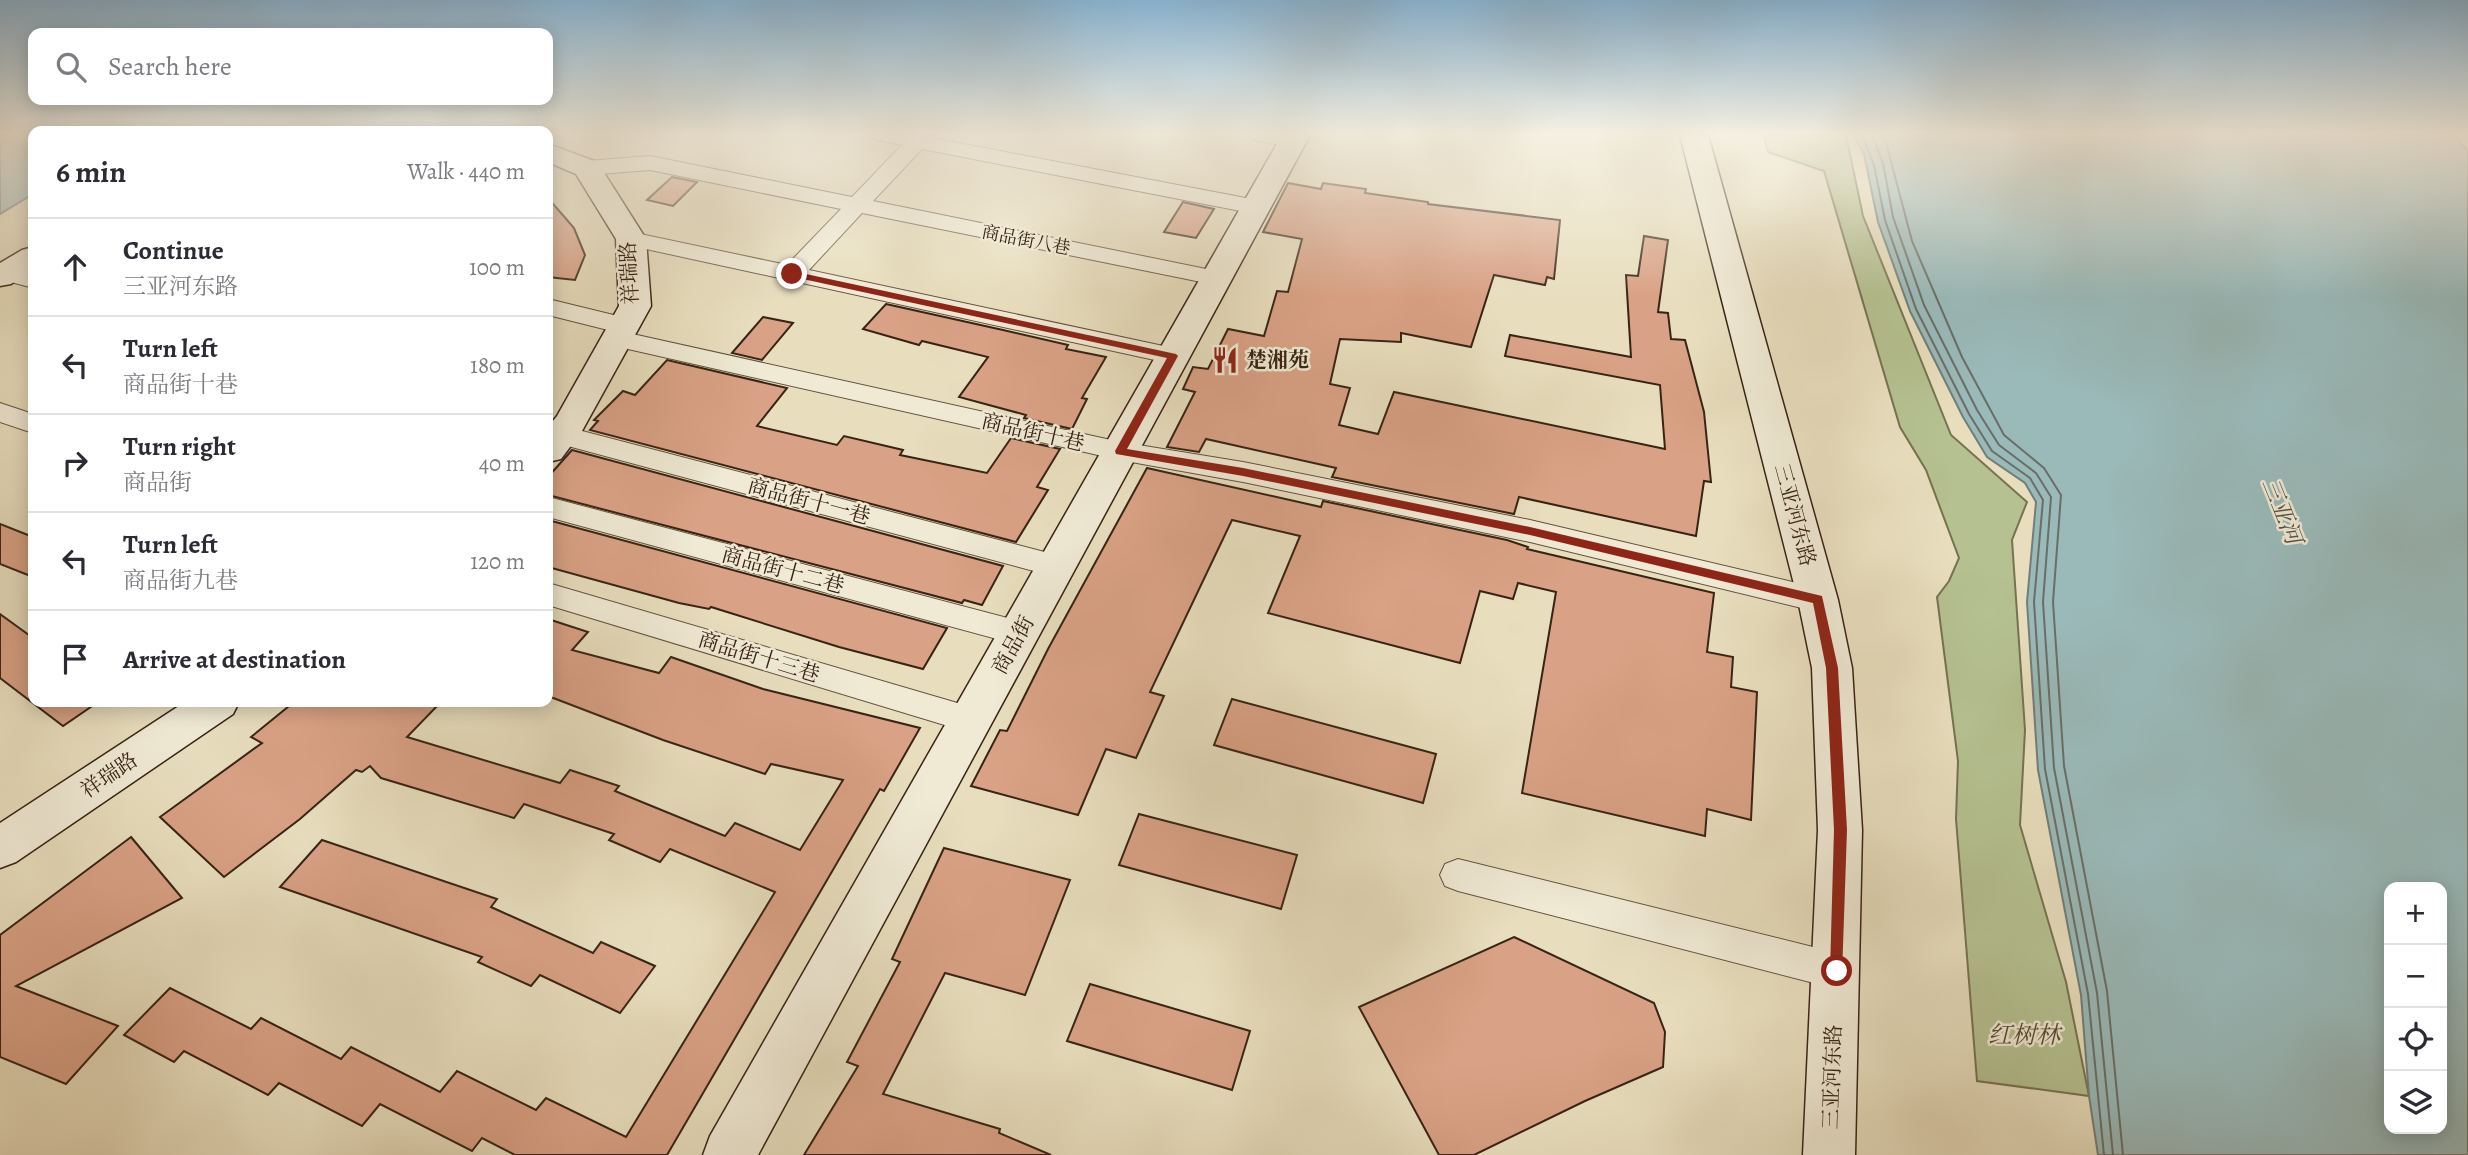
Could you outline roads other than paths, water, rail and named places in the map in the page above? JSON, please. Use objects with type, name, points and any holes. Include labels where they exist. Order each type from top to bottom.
[{"type":"street","name":"祥瑞路","points":[[557,431],[622,333],[635,306],[631,239],[600,189]]},
{"type":"street","name":"商品街八巷","points":[[778,189],[1216,278]]},
{"type":"street","points":[[792,274],[872,189]]},
{"type":"street","points":[[1168,189],[1256,207]]},
{"type":"street","name":"商品街","points":[[729,1155],[1256,207],[1263,189]]},
{"type":"street","name":"三亚河东路","points":[[1708,189],[1818,600],[1832,668],[1840,830],[1829,1155]]},
{"type":"street","points":[[631,239],[1173,356]]},
{"type":"street","points":[[13,277],[28,261]]},
{"type":"street","name":"商品街十巷","points":[[553,309],[622,333],[1120,451],[1243,472],[1530,531],[1818,600]]},
{"type":"street","points":[[0,412],[28,422]]},
{"type":"street","name":"商品街十一巷","points":[[557,431],[1056,566]]},
{"type":"street","name":"商品街十二巷","points":[[553,509],[1019,633]]},
{"type":"street","name":"商品街十三巷","points":[[553,595],[971,720]]},
{"type":"street","name":"祥瑞路","points":[[0,848],[211,707]]},
{"type":"street","points":[[1458,875],[1837,971]]},
{"type":"water","points":[[0,189],[28,189],[28,197],[0,214]]},
{"type":"water","name":"三亚河","points":[[1871,189],[2468,189],[2468,1155],[2098,1155],[2089,1096],[2081,995],[2038,770],[2027,602],[2036,502],[2025,483],[1987,457],[1963,417],[1910,311],[1878,222]]},
{"type":"place","name":"楚湘苑","points":[[1225,360]]},
{"type":"park label","name":"红树林","points":[[2024,1035]]}]
